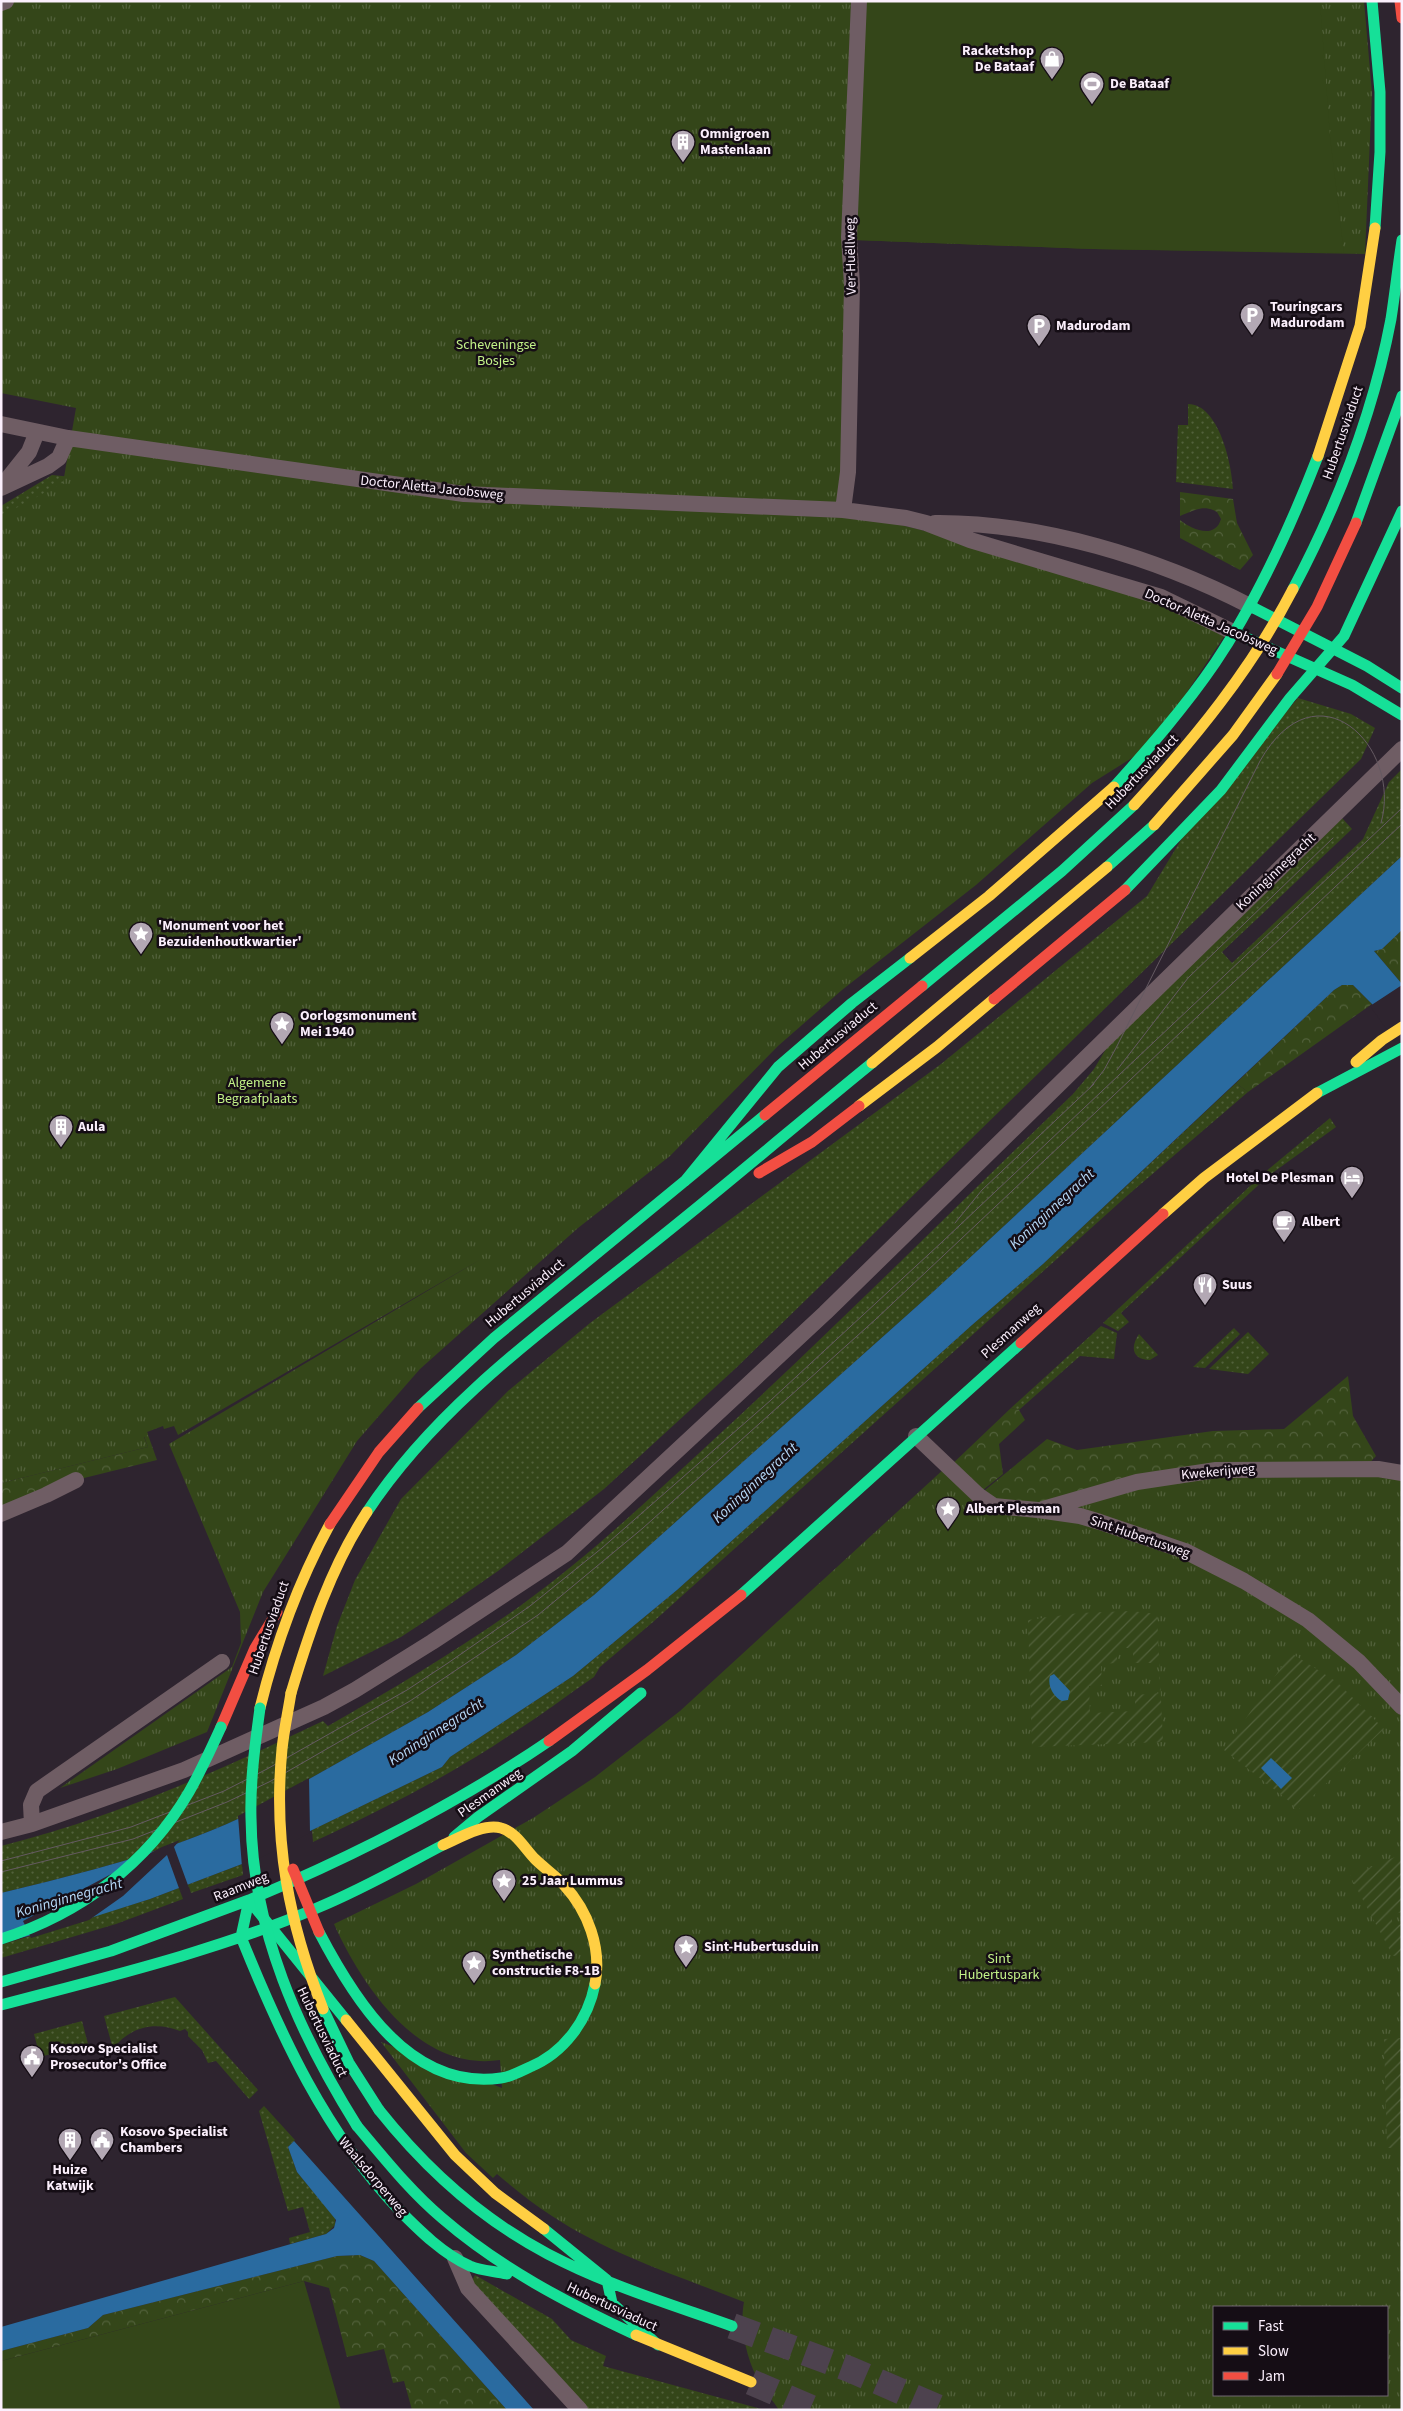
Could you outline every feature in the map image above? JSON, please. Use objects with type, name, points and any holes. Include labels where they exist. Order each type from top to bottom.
[{"type":"main road","points":[[685,1181],[778,1067],[852,1003],[989,896],[1106,796],[1151,746],[1214,664],[1250,606],[1300,502],[1321,450],[1348,372],[1360,326],[1375,228],[1380,152],[1380,92],[1372,1]]},
{"type":"main road","points":[[1400,1],[1402,18]]},
{"type":"main road","name":"Hubertusviaduct","points":[[751,2382],[658,2345],[589,2314],[518,2276],[478,2248],[429,2207],[389,2166],[357,2126],[320,2068],[296,2020],[279,1976],[266,1927],[255,1870],[252,1832],[253,1767],[260,1708],[280,1634],[314,1552],[352,1488],[407,1419],[494,1338],[1062,871],[1170,769],[1222,704],[1251,664],[1280,618],[1332,510],[1358,442],[1389,329],[1402,240]]},
{"type":"main road","name":"Hubertusviaduct","points":[[732,2326],[607,2280],[549,2255],[480,2212],[419,2158],[379,2110],[338,2044],[311,1984],[290,1911],[279,1834],[278,1796],[281,1745],[291,1693],[312,1622],[343,1552],[377,1497],[409,1457],[456,1408],[524,1348],[1002,959],[1083,890],[1154,825],[1197,778],[1245,721],[1304,628],[1356,524],[1384,454],[1402,396]]},
{"type":"main road","points":[[696,1209],[812,1142],[936,1047],[1133,883],[1221,790],[1269,725],[1334,650],[1344,636],[1402,511]]},
{"type":"main road","name":"Doctor Aletta Jacobsweg","points":[[1250,606],[1367,666],[1402,688]]},
{"type":"main road","name":"Doctor Aletta Jacobsweg","points":[[1233,632],[1352,685],[1402,715]]},
{"type":"main road","name":"Plesmanweg","points":[[478,1786],[610,1699],[718,1615],[1204,1178],[1250,1140],[1334,1082],[1382,1040],[1402,1027]]},
{"type":"main road","name":"Plesmanweg","points":[[1334,1082],[1397,1051]]},
{"type":"main road","points":[[1,1939],[31,1929],[59,1915],[104,1888],[128,1868],[149,1846],[183,1802],[198,1776],[255,1648],[314,1552]]},
{"type":"main road","name":"Plesmanweg","points":[[665,1671],[718,1615]]},
{"type":"main road","name":"Plesmanweg","points":[[241,1937],[374,1883],[449,1842],[478,1817],[572,1751],[651,1684]]},
{"type":"main road","name":"Raamweg","points":[[1,1982],[111,1951],[249,1900],[363,1849],[478,1786]]},
{"type":"main road","points":[[279,1834],[323,1940],[352,1991],[390,2037],[421,2062],[434,2069],[460,2077],[491,2079],[514,2074],[543,2061],[559,2049],[579,2026],[589,2006],[596,1976],[593,1940],[579,1904],[562,1883],[534,1859],[517,1839],[504,1830],[493,1827],[449,1842]]},
{"type":"main road","points":[[249,1900],[433,2129],[467,2167],[495,2192],[552,2234],[607,2280],[612,2303],[658,2345]]},
{"type":"main road","points":[[1,2005],[131,1971],[241,1937],[249,1900]]},
{"type":"main road","name":"Waalsdorperweg","points":[[241,1937],[281,2034],[319,2107],[359,2164],[400,2211],[455,2257]]},
{"type":"main road","points":[[281,2034],[329,2000]]},
{"type":"main road","points":[[455,2257],[471,2267],[518,2276]]},
{"type":"street","points":[[1,3],[6,1]]},
{"type":"street","name":"Ver-Huëllweg","points":[[843,510],[848,472],[852,285],[849,236],[859,1]]},
{"type":"street","name":"Doctor Aletta Jacobsweg","points":[[1,424],[68,438],[464,494],[843,510],[906,518],[926,523],[970,540],[1161,597],[1233,632]]},
{"type":"street","points":[[1,487],[29,452],[37,432]]},
{"type":"street","points":[[1,487],[22,480],[59,458],[68,438]]},
{"type":"street","name":"Doctor Aletta Jacobsweg","points":[[926,523],[976,522],[1038,531],[1164,568],[1250,606]]},
{"type":"street","name":"Koninginnegracht","points":[[1,1832],[32,1824],[184,1770],[324,1706],[355,1690],[424,1647],[567,1552],[825,1313],[1402,749]]},
{"type":"street","name":"Sint Hubertusweg","points":[[916,1436],[978,1495],[994,1506],[1080,1516],[1185,1551],[1244,1581],[1308,1620],[1359,1662],[1402,1707]]},
{"type":"street","name":"Kwekerijweg","points":[[1038,1510],[1137,1482],[1216,1470],[1378,1469],[1402,1472]]},
{"type":"street","points":[[1,1514],[76,1480]]},
{"type":"street","points":[[32,1824],[31,1805],[37,1790],[222,1662]]},
{"type":"street","name":"Waalsdorperweg","points":[[455,2257],[468,2288],[580,2410]]},
{"type":"green space","name":"Scheveningse Bosjes","points":[[1,1],[1364,1],[1372,93],[1365,254],[1092,249],[855,240],[843,510],[1031,558],[1229,629],[1151,746],[1092,783],[976,885],[842,990],[778,1046],[670,1156],[578,1228],[420,1369],[357,1441],[263,1592],[207,1732],[117,1769],[60,1788],[232,1667],[241,1643],[240,1612],[169,1444],[483,1258],[178,1435],[174,1426],[164,1429],[163,1426],[147,1432],[148,1435],[144,1437],[148,1447],[1,1483],[1,516],[63,483],[76,408],[1,393]]},
{"type":"green space","name":"De Bataaf","points":[[859,1],[1320,1],[1330,137],[1344,253],[1092,249],[855,240]]},
{"type":"green space","points":[[1188,404],[1199,407],[1208,414],[1216,425],[1230,466],[1233,489],[1176,482],[1178,425],[1188,425]]},
{"type":"green space","points":[[52,475],[103,480],[1,524],[1,506]]},
{"type":"green space","points":[[1180,492],[1233,499],[1237,523],[1253,555],[1240,570],[1180,538],[1180,520],[1190,527],[1208,531],[1214,529],[1221,519],[1217,512],[1203,508],[1180,516]]},
{"type":"green space","points":[[1298,698],[1351,714],[1375,728],[1361,759],[736,1368],[604,1489],[498,1571],[436,1614],[401,1637],[323,1676],[337,1626],[355,1580],[401,1499],[508,1391],[590,1323],[941,1064],[1147,896],[1190,825]]},
{"type":"green space","points":[[1402,769],[1402,856],[934,1291],[594,1595],[516,1655],[428,1712],[240,1818],[153,1852],[93,1870],[1,1893],[1,1846],[84,1822],[165,1792],[245,1758],[323,1721],[328,1726],[449,1654],[520,1606],[570,1568],[711,1442],[893,1269],[1073,1094],[1094,1069],[1109,1044],[1342,818],[1352,829],[1222,952],[1232,963],[1363,839],[1389,782]]},
{"type":"green space","points":[[1402,930],[1402,984],[1374,951],[1382,949]]},
{"type":"green space","points":[[1342,985],[1353,985],[1372,1004],[1248,1092],[1236,1083],[1334,990]]},
{"type":"green space","points":[[1236,1083],[1248,1092],[1128,1195],[653,1622],[600,1667],[594,1677],[463,1765],[389,1805],[313,1842],[312,1830],[442,1767],[450,1757],[573,1676],[677,1590],[972,1325],[1043,1264]]},
{"type":"green space","points":[[1330,1118],[1336,1127],[1267,1177],[1121,1313],[1129,1322],[1118,1331],[1103,1323],[1264,1173]]},
{"type":"green space","points":[[1101,1326],[1117,1333],[1114,1359],[1080,1356],[1019,1410],[1011,1408]]},
{"type":"green space","points":[[1234,1328],[1240,1334],[1205,1368],[1193,1367]]},
{"type":"green space","points":[[1248,1332],[1269,1354],[1248,1374],[1209,1369]]},
{"type":"green space","points":[[1139,1334],[1158,1355],[1150,1360],[1139,1358],[1136,1355],[1134,1344]]},
{"type":"green space","points":[[1348,1376],[1353,1416],[1376,1456],[1366,1467],[1021,1506],[979,1495],[1047,1439],[1077,1450],[1213,1431],[1284,1429]]},
{"type":"green space","points":[[1011,1408],[1019,1410],[1025,1420],[999,1444],[1003,1474],[978,1494],[947,1469]]},
{"type":"green space","points":[[147,1432],[157,1460],[76,1480],[1,1514],[1,1483],[148,1447],[144,1436]]},
{"type":"green space","name":"Sint Hubertuspark","points":[[945,1468],[977,1495],[1020,1507],[1215,1475],[1402,1476],[1402,2410],[779,2410],[761,2385],[748,2355],[743,2334],[744,2302],[646,2264],[575,2230],[517,2191],[497,2174],[493,2178],[466,2153],[381,2042],[502,2088],[500,2060],[471,2060],[444,2053],[420,2039],[398,2020],[378,1998],[346,1949],[334,1924],[416,1884],[533,1818],[595,1777],[680,1711]]},
{"type":"green space","points":[[1131,1611],[1157,1614],[1163,1742],[1032,1747],[1028,1620],[1079,1613]],"holes":[[[1117,1648],[1133,1648],[1133,1663],[1159,1663],[1160,1693],[1135,1695],[1135,1711],[1090,1713],[1089,1686],[1102,1686],[1101,1664],[1117,1663]]]},
{"type":"green space","points":[[1291,1653],[1337,1682],[1384,1729],[1297,1811],[1289,1801],[1224,1750]]},
{"type":"green space","points":[[1402,1854],[1402,1912],[1391,1915],[1393,1926],[1402,1924],[1402,1955],[1393,1956],[1350,1876]]},
{"type":"green space","points":[[242,1864],[243,1875],[191,1893],[189,1887],[180,1891],[183,1899],[116,1924],[1,1958],[1,1945],[150,1899]]},
{"type":"green space","points":[[175,1997],[258,2090],[249,2099],[216,2061],[208,2063],[202,2050],[188,2036],[188,2032],[185,2029],[180,2031],[161,2026],[143,2028],[119,2041],[113,2049],[104,2016]]},
{"type":"green space","points":[[82,2021],[88,2044],[40,2057],[34,2034]]},
{"type":"green space","points":[[1402,2038],[1402,2148],[1387,2148],[1384,2039]]},
{"type":"green space","points":[[264,2106],[295,2140],[288,2147],[297,2172],[335,2218],[335,2225],[326,2234],[290,2244],[289,2238],[310,2232],[303,2207],[288,2211],[259,2111]]},
{"type":"green space","points":[[360,2255],[374,2261],[507,2410],[412,2410],[404,2381],[393,2383],[384,2349],[347,2357],[329,2288],[304,2281],[1,2361],[1,2351],[88,2328],[103,2315],[337,2256]]},
{"type":"green space","points":[[475,2275],[552,2319],[571,2340],[606,2356],[603,2366],[765,2410],[588,2410],[471,2283]]},
{"type":"green space","points":[[304,2281],[341,2410],[1,2410],[1,2361]]},
{"type":"water","points":[[1402,856],[1402,930],[1382,949],[1374,951],[1402,984],[1402,1048],[1372,1004],[1353,985],[1342,985],[1334,990],[1043,1264],[972,1325],[677,1590],[573,1676],[450,1757],[442,1767],[242,1864],[150,1899],[59,1928],[1,1943],[1,1893],[93,1870],[153,1852],[240,1818],[428,1712],[516,1655],[594,1595],[934,1291]]},
{"type":"water","points":[[1054,1674],[1070,1691],[1068,1700],[1062,1701],[1052,1691],[1049,1680],[1050,1676]]},
{"type":"water","points":[[1271,1758],[1292,1778],[1281,1789],[1261,1768]]},
{"type":"water","points":[[294,2141],[534,2410],[507,2410],[374,2261],[360,2255],[337,2256],[103,2315],[88,2328],[1,2351],[1,2327],[326,2234],[334,2228],[336,2220],[297,2172],[288,2147]]},
{"type":"pier","points":[[1402,985],[1402,1051],[1370,1006]]},
{"type":"pier","points":[[309,1778],[310,1833],[242,1867],[238,1816]]},
{"type":"pier","points":[[180,1840],[174,1847],[189,1888],[180,1891],[167,1855],[123,1896],[89,1920],[31,1938],[23,1921],[162,1847]]},
{"type":"tunnel","points":[[732,2326],[849,2369],[944,2410]]},
{"type":"tunnel","points":[[751,2382],[816,2410]]},
{"type":"tram line","points":[[1090,1088],[1104,1070],[1116,1048],[1260,761],[1282,732],[1306,718],[1329,717],[1350,726],[1367,743],[1379,767],[1384,794],[1381,823]]},
{"type":"tram line","points":[[1,1861],[131,1827],[224,1791],[267,1769],[407,1690],[530,1606],[602,1548],[771,1400],[942,1242],[1402,808]]},
{"type":"tram line","points":[[1,1872],[133,1839],[227,1802],[271,1781],[410,1701],[538,1615],[643,1528],[876,1319],[1402,824]]},
{"type":"tram line","points":[[1117,1070],[1188,978],[1333,838]]},
{"type":"tram line","points":[[955,1223],[982,1190],[1094,1084]]},
{"type":"traffic: fast","points":[[1372,1],[1380,92],[1380,152],[1375,228]]},
{"type":"traffic: fast","points":[[1293,589],[1325,524],[1364,424],[1391,319],[1402,240]]},
{"type":"traffic: fast","points":[[1356,523],[1402,396]]},
{"type":"traffic: fast","points":[[1114,787],[1179,711],[1231,639],[1272,562],[1318,456]]},
{"type":"traffic: fast","points":[[1125,890],[1221,790],[1290,698],[1344,636],[1402,511]]},
{"type":"traffic: fast","points":[[1250,606],[1367,666],[1402,688]]},
{"type":"traffic: fast","points":[[1233,632],[1352,685],[1402,715]]},
{"type":"traffic: fast","points":[[922,986],[1062,871],[1134,805]]},
{"type":"traffic: fast","points":[[1107,867],[1154,825]]},
{"type":"traffic: fast","points":[[685,1181],[778,1067],[852,1003],[910,958]]},
{"type":"traffic: fast","points":[[1317,1093],[1402,1048]]},
{"type":"traffic: fast","points":[[367,1512],[395,1473],[427,1436],[496,1369],[704,1202],[872,1063]]},
{"type":"traffic: fast","points":[[418,1408],[494,1338],[765,1115]]},
{"type":"traffic: fast","points":[[741,1595],[1021,1343]]},
{"type":"traffic: fast","points":[[454,1837],[478,1817],[572,1751],[641,1693]]},
{"type":"traffic: fast","points":[[260,1708],[251,1790],[253,1860],[260,1900],[270,1940],[298,2017],[336,2091],[357,2126]]},
{"type":"traffic: fast","points":[[1,1939],[58,1916],[109,1883],[132,1864],[153,1842],[189,1792],[221,1727]]},
{"type":"traffic: fast","points":[[241,1937],[249,1900],[327,1866],[403,1828],[477,1787],[549,1741]]},
{"type":"traffic: fast","points":[[1,2005],[161,1962],[279,1923],[349,1894],[443,1845]]},
{"type":"traffic: fast","points":[[1,1982],[111,1951],[249,1900],[346,2020]]},
{"type":"traffic: fast","points":[[319,1932],[350,1986],[390,2036],[413,2056],[440,2070],[469,2078],[501,2078],[508,2076],[520,2072],[554,2053],[573,2034],[587,2010],[595,1984]]},
{"type":"traffic: fast","points":[[241,1937],[272,2010],[307,2081],[327,2115],[373,2180],[415,2226],[450,2255],[475,2268],[507,2274]]},
{"type":"traffic: fast","points":[[323,2009],[349,2063],[379,2110]]},
{"type":"traffic: fast","points":[[379,2110],[435,2172],[456,2191],[477,2209],[523,2240],[593,2275],[732,2326]]},
{"type":"traffic: fast","points":[[357,2126],[419,2197],[464,2236],[511,2269],[535,2283],[636,2335]]},
{"type":"traffic: fast","points":[[544,2229],[607,2280],[612,2303],[658,2345]]},
{"type":"traffic: slow","points":[[1318,456],[1360,326],[1375,228]]},
{"type":"traffic: slow","points":[[1134,805],[1221,702],[1259,648],[1293,589]]},
{"type":"traffic: slow","points":[[1154,825],[1233,735],[1277,674]]},
{"type":"traffic: slow","points":[[910,958],[989,896],[1114,787]]},
{"type":"traffic: slow","points":[[872,1063],[1107,867]]},
{"type":"traffic: slow","points":[[859,1106],[937,1047],[994,999]]},
{"type":"traffic: slow","points":[[1356,1062],[1382,1040],[1402,1027]]},
{"type":"traffic: slow","points":[[1163,1214],[1204,1178],[1317,1093]]},
{"type":"traffic: slow","points":[[291,1693],[314,1623],[332,1577],[367,1512]]},
{"type":"traffic: slow","points":[[260,1708],[273,1660],[289,1614],[318,1546],[330,1524]]},
{"type":"traffic: slow","points":[[291,1693],[283,1742],[280,1783],[282,1849],[286,1882],[301,1945],[323,2009]]},
{"type":"traffic: slow","points":[[443,1845],[479,1829],[494,1827],[506,1830],[516,1837],[535,1859],[564,1885],[580,1906],[595,1944],[597,1970],[595,1984]]},
{"type":"traffic: slow","points":[[346,2020],[455,2155],[495,2193],[544,2229]]},
{"type":"traffic: slow","points":[[636,2335],[751,2382]]},
{"type":"traffic: jam","points":[[1400,1],[1402,18]]},
{"type":"traffic: jam","points":[[1277,674],[1317,607],[1356,523]]},
{"type":"traffic: jam","points":[[994,999],[1125,890]]},
{"type":"traffic: jam","points":[[765,1115],[922,986]]},
{"type":"traffic: jam","points":[[759,1173],[812,1142],[859,1106]]},
{"type":"traffic: jam","points":[[1021,1343],[1163,1214]]},
{"type":"traffic: jam","points":[[330,1524],[379,1452],[418,1408]]},
{"type":"traffic: jam","points":[[549,1741],[647,1670],[741,1595]]},
{"type":"traffic: jam","points":[[221,1727],[255,1648],[277,1612]]},
{"type":"traffic: jam","points":[[293,1869],[319,1932]]},
{"type":"place","name":"Racketshop De Bataaf","points":[[1052,80]]},
{"type":"place","name":"De Bataaf","points":[[1092,105]]},
{"type":"place","name":"Omnigroen Mastenlaan","points":[[683,163]]},
{"type":"place","name":"Touringcars Madurodam","points":[[1252,336]]},
{"type":"place","name":"Madurodam","points":[[1039,347]]},
{"type":"place","name":"'Monument voor het Bezuidenhoutkwartier'","points":[[141,955]]},
{"type":"place","name":"Oorlogsmonument Mei 1940","points":[[282,1045]]},
{"type":"place","name":"Aula","points":[[61,1148]]},
{"type":"place","name":"Hotel De Plesman","points":[[1352,1199]]},
{"type":"place","name":"Albert","points":[[1284,1243]]},
{"type":"place","name":"Suus","points":[[1205,1306]]},
{"type":"place","name":"Albert Plesman","points":[[948,1530]]},
{"type":"place","name":"25 Jaar Lummus","points":[[504,1902]]},
{"type":"place","name":"Sint-Hubertusduin","points":[[686,1968]]},
{"type":"place","name":"Synthetische constructie F8-1B","points":[[474,1984]]},
{"type":"place","name":"Kosovo Specialist Prosecutor's Office","points":[[32,2078]]},
{"type":"place","name":"Huize Katwijk","points":[[70,2161]]},
{"type":"place","name":"Kosovo Specialist Chambers","points":[[102,2161]]},
{"type":"park label","name":"Algemene Begraafplaats","points":[[257,1092]]}]
